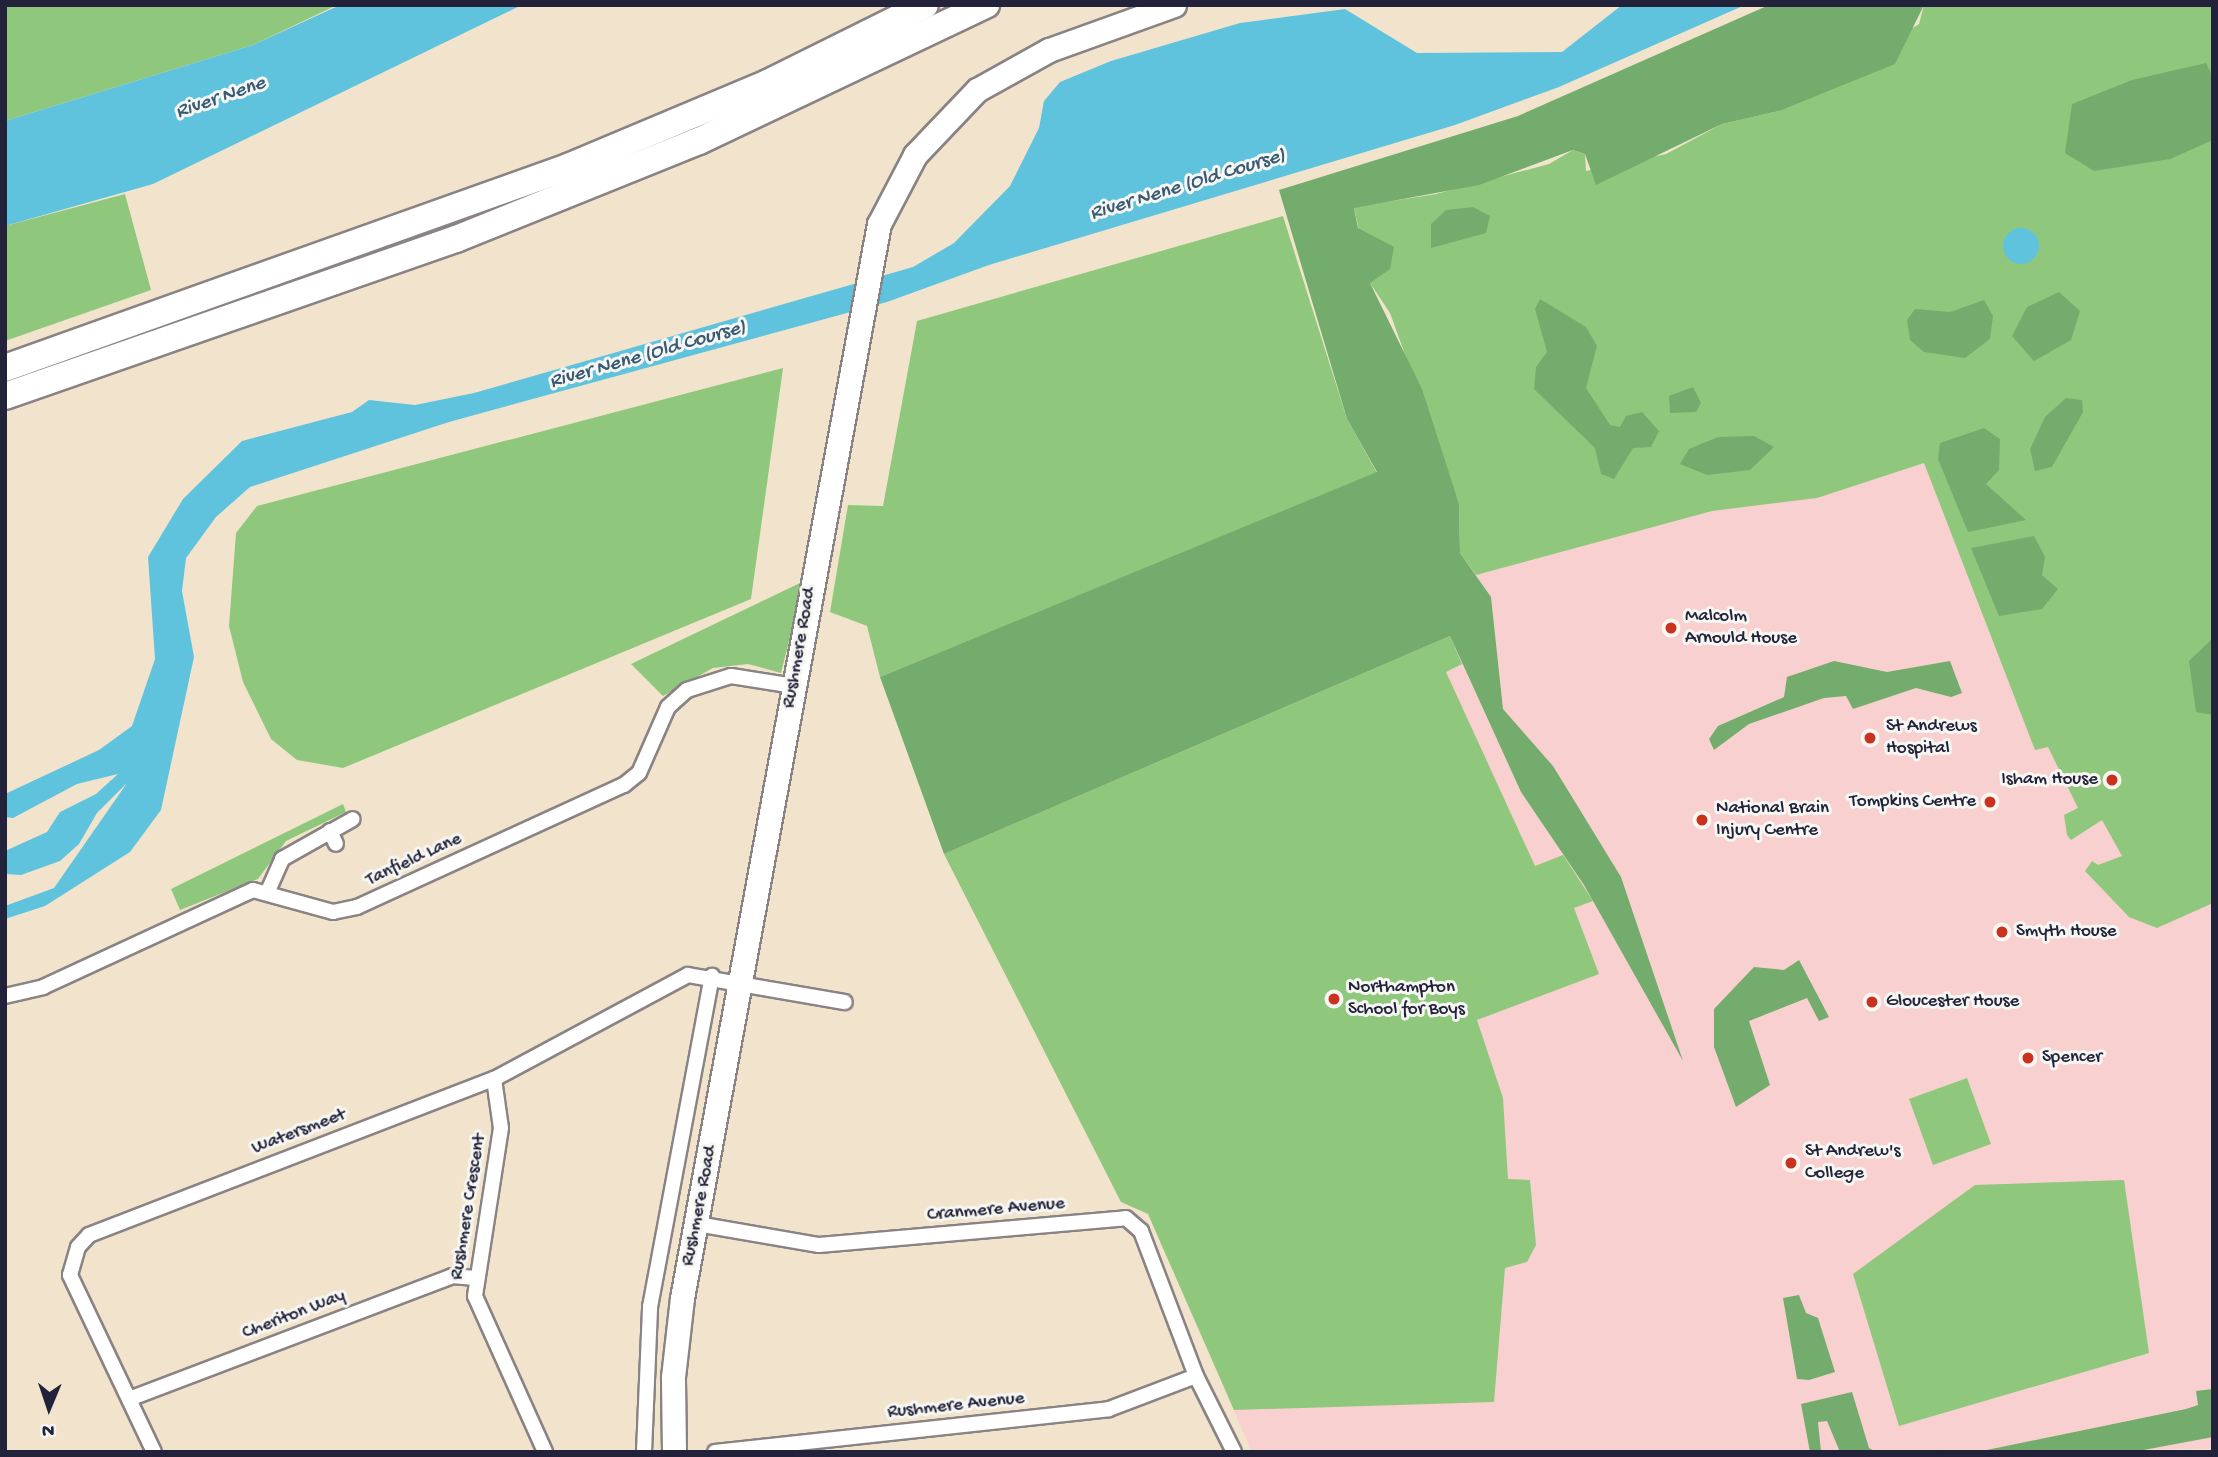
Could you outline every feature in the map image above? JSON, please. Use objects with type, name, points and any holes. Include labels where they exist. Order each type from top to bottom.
[{"type":"highway","points":[[5,368],[568,167],[768,83],[925,5]]},
{"type":"highway","points":[[5,396],[456,239],[699,141],[986,5]]},
{"type":"main road","name":"Rushmere Road","points":[[674,1452],[675,1346],[866,273],[901,178],[959,105],[1026,60],[1174,5]]},
{"type":"street","name":"Tanfield Lane","points":[[5,996],[43,987],[235,895],[268,891],[333,912],[357,907],[624,785],[639,773],[668,707],[687,690],[731,676],[793,686]]},
{"type":"street","points":[[268,891],[282,859],[333,837],[353,819]]},
{"type":"street","name":"Watersmeet","points":[[154,1452],[70,1275],[78,1247],[89,1235],[494,1079],[679,979],[712,976],[845,1002]]},
{"type":"street","name":"Rushmere Road","points":[[645,1452],[647,1334],[712,976]]},
{"type":"street","name":"Rushmere Crescent","points":[[494,1079],[501,1128],[475,1278],[479,1307],[545,1452]]},
{"type":"street","name":"Cranmere Avenue","points":[[697,1224],[819,1245],[1126,1218],[1142,1231],[1196,1376],[1234,1452]]},
{"type":"street","name":"Cheriton Way","points":[[129,1399],[452,1276],[475,1278]]},
{"type":"street","name":"Rushmere Avenue","points":[[715,1452],[1109,1409],[1196,1376]]},
{"type":"shaded area","name":"St Andrews Hospital","points":[[1924,5],[2213,5],[2213,1449],[1252,1452],[1148,1214],[1121,1202],[944,854],[1450,636],[1521,792],[1584,885],[1682,1057],[1553,766],[1503,709],[1491,597],[1460,553],[1919,24]]},
{"type":"green space","points":[[5,5],[337,5],[253,45],[5,121]]},
{"type":"green space","points":[[1769,5],[1924,5],[1895,64],[1779,111],[1722,124],[1596,185],[1585,154],[1573,150],[1479,185],[1354,208],[1358,228],[1394,247],[1390,269],[1370,283],[1422,389],[1459,504],[1460,553],[1491,597],[1503,709],[1553,766],[1621,877],[1683,1061],[1584,885],[1521,792],[1450,636],[944,854],[880,677],[1377,472],[1347,419],[1279,190],[1518,116]]},
{"type":"green space","points":[[1924,5],[2213,5],[2213,903],[2157,928],[2129,917],[2085,871],[2092,861],[2098,865],[2122,856],[2102,820],[2071,840],[2067,835],[2064,815],[2078,808],[2048,747],[2035,750],[1924,463],[1817,498],[1712,511],[1476,575],[1460,553],[1459,504],[1390,313],[1370,283],[1354,207],[1436,194],[1549,164],[1573,150],[1585,154],[1586,171],[1666,154],[1722,124],[1779,111],[1919,24]]},
{"type":"green space","points":[[2206,63],[2213,78],[2213,140],[2170,159],[2094,171],[2065,153],[2072,104],[2132,80]]},
{"type":"green space","points":[[125,194],[151,290],[5,341],[5,226]]},
{"type":"green space","points":[[1473,207],[1490,216],[1486,233],[1431,248],[1431,224],[1446,210]]},
{"type":"green space","points":[[1283,216],[1347,419],[1377,473],[880,677],[867,626],[830,612],[848,505],[883,506],[917,321]]},
{"type":"green space","points":[[2059,292],[2080,311],[2071,340],[2034,361],[2012,336],[2027,307]]},
{"type":"green space","points":[[1540,299],[1586,327],[1597,346],[1586,388],[1610,425],[1620,427],[1626,416],[1642,412],[1659,431],[1651,447],[1633,448],[1614,479],[1601,474],[1595,448],[1534,389],[1536,367],[1547,352],[1535,309]]},
{"type":"green space","points":[[1984,300],[1993,316],[1990,339],[1965,358],[1924,352],[1910,340],[1907,320],[1915,309],[1950,312]]},
{"type":"green space","points":[[783,368],[751,599],[343,768],[297,760],[271,739],[243,682],[229,626],[236,533],[257,506]]},
{"type":"green space","points":[[1693,387],[1701,403],[1696,412],[1670,413],[1669,396]]},
{"type":"green space","points":[[2066,398],[2082,400],[2083,412],[2052,467],[2035,471],[2030,449],[2045,417]]},
{"type":"green space","points":[[1984,428],[2000,439],[1999,470],[1986,484],[2026,520],[1968,532],[1938,459],[1940,443]]},
{"type":"green space","points":[[1754,436],[1774,447],[1750,470],[1707,475],[1680,464],[1689,449],[1718,437]]},
{"type":"green space","points":[[2034,536],[2045,557],[2042,575],[2058,589],[2042,609],[1999,616],[1971,548]]},
{"type":"green space","points":[[804,581],[781,673],[748,664],[713,668],[663,696],[631,664]]},
{"type":"green space","name":"Northampton School for Boys","points":[[1450,636],[1462,664],[1446,672],[1535,866],[1563,855],[1593,901],[1574,908],[1599,974],[1477,1020],[1503,1098],[1508,1179],[1530,1180],[1536,1245],[1527,1262],[1505,1268],[1494,1402],[1234,1410],[1148,1214],[1121,1202],[944,854]]},
{"type":"green space","points":[[2213,638],[2213,715],[2196,712],[2189,661]]},
{"type":"green space","points":[[1834,661],[1887,672],[1950,661],[1962,693],[1951,697],[1916,688],[1853,709],[1846,696],[1824,698],[1749,724],[1714,750],[1709,739],[1718,726],[1784,697],[1787,677]]},
{"type":"green space","points":[[343,804],[346,812],[286,841],[258,879],[180,910],[171,889]]},
{"type":"green space","points":[[1799,960],[1829,1017],[1819,1021],[1807,998],[1749,1021],[1770,1085],[1736,1107],[1714,1047],[1714,1009],[1754,967],[1784,970]]},
{"type":"green space","points":[[1967,1078],[1991,1144],[1933,1165],[1909,1099]]},
{"type":"green space","points":[[2124,1180],[2149,1353],[1899,1426],[1853,1274],[1975,1185]]},
{"type":"green space","points":[[1799,1295],[1806,1313],[1818,1318],[1835,1372],[1809,1380],[1797,1379],[1783,1298]]},
{"type":"green space","points":[[2213,1389],[2213,1437],[2133,1452],[1977,1452],[2186,1409],[2198,1405],[2196,1391]]},
{"type":"green space","points":[[1852,1392],[1869,1448],[1876,1452],[1840,1452],[1827,1421],[1818,1422],[1821,1452],[1810,1452],[1801,1404]]},
{"type":"water","name":"River Nene","points":[[340,5],[522,5],[153,184],[5,226],[5,121],[253,45]]},
{"type":"water","name":"River Nene (Old Course)","points":[[1622,5],[1745,5],[1559,87],[1455,125],[989,265],[887,302],[449,422],[250,487],[216,517],[186,558],[182,591],[194,657],[161,810],[130,852],[45,906],[5,919],[5,906],[54,888],[127,783],[97,813],[79,844],[60,861],[21,875],[5,874],[5,851],[47,832],[60,812],[96,794],[118,774],[77,784],[13,818],[5,817],[5,794],[99,750],[132,726],[155,659],[148,557],[183,499],[242,441],[352,412],[369,400],[415,405],[474,393],[913,267],[954,243],[1010,186],[1039,128],[1044,101],[1060,82],[1111,61],[1240,23],[1345,9],[1417,53],[1562,52]]},
{"type":"water","points":[[2021,228],[2033,234],[2039,246],[2033,258],[2021,264],[2009,258],[2003,246],[2009,234]]},
{"type":"place","name":"Malcolm Arnould House","points":[[1671,628]]},
{"type":"place","name":"St Andrews Hospital","points":[[1870,738]]},
{"type":"place","name":"Isham House","points":[[2112,780]]},
{"type":"place","name":"Tompkins Centre","points":[[1990,802]]},
{"type":"place","name":"National Brain Injury Centre","points":[[1702,820]]},
{"type":"place","name":"Smyth House","points":[[2002,932]]},
{"type":"place","name":"Northampton School for Boys","points":[[1334,999]]},
{"type":"place","name":"Gloucester House","points":[[1872,1002]]},
{"type":"place","name":"Spencer","points":[[2028,1058]]},
{"type":"place","name":"St Andrew's College","points":[[1791,1163]]}]
